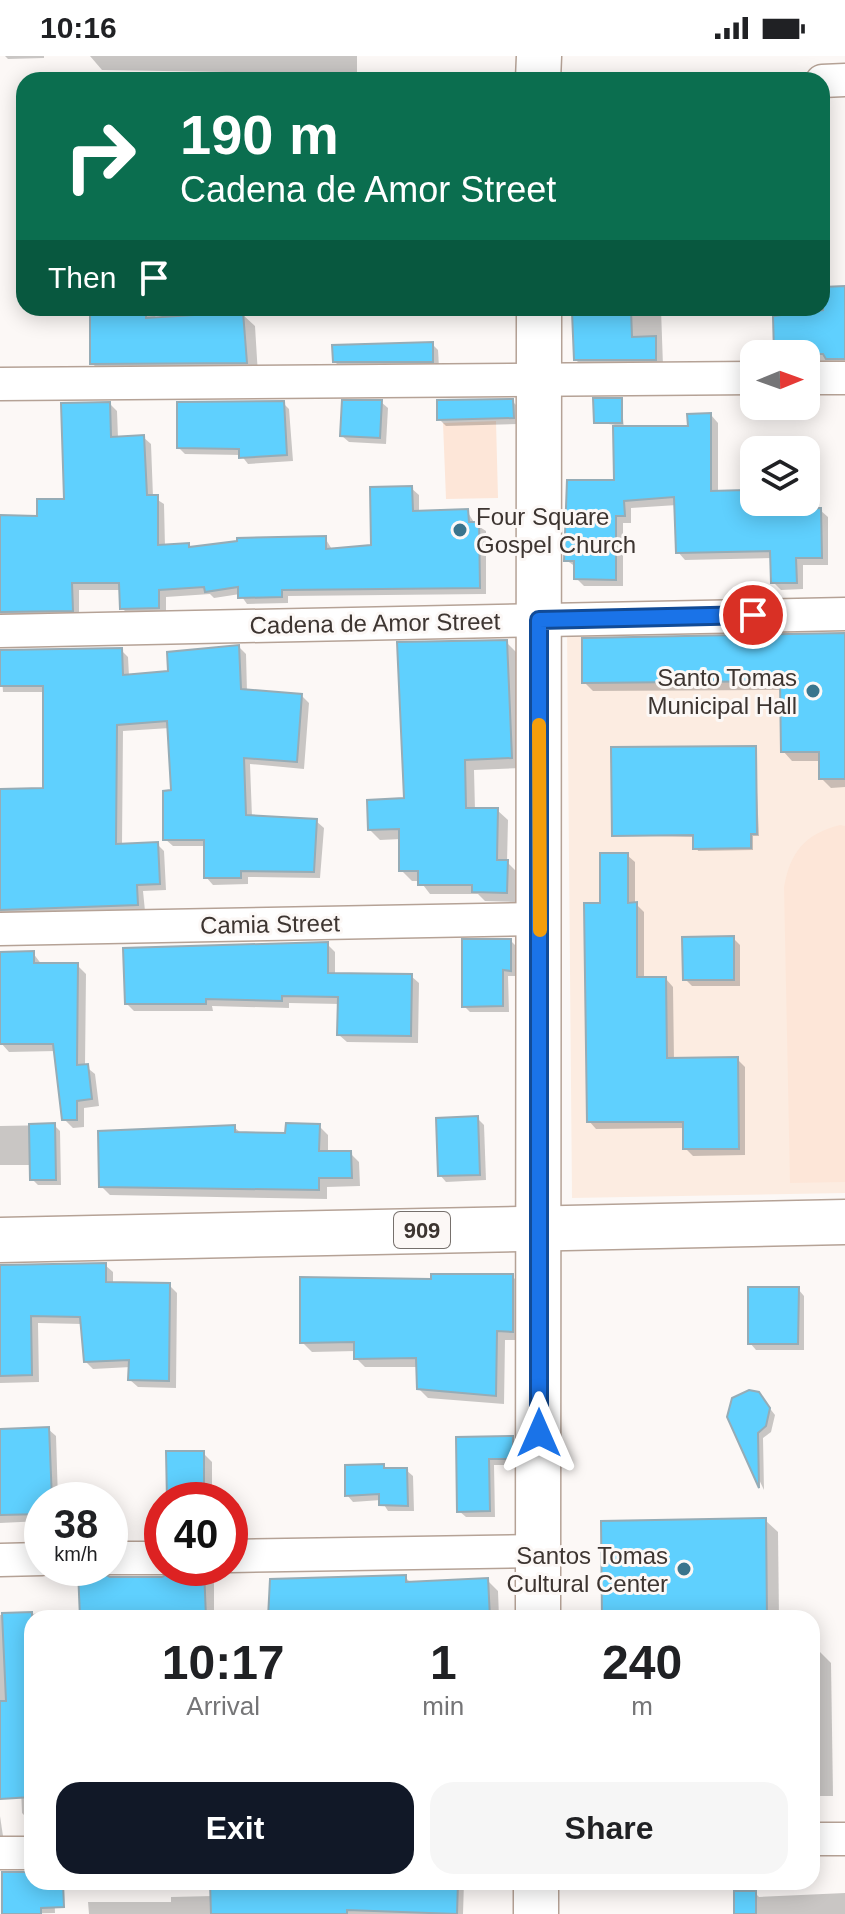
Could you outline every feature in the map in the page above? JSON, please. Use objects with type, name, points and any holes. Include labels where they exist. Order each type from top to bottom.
[{"type":"street","points":[[538,1610],[539,316]]},
{"type":"street","points":[[0,384],[740,378]]},
{"type":"street","points":[[820,378],[845,378]]},
{"type":"street","name":"Cadena de Amor Street","points":[[0,631],[845,614]]},
{"type":"street","name":"Camia Street","points":[[0,929],[540,919]]},
{"type":"street","name":"909","points":[[0,1240],[845,1222]]},
{"type":"street","points":[[248,1556],[538,1551]]},
{"type":"street","points":[[0,1560],[24,1559]]},
{"type":"street","points":[[820,1839],[845,1839]]},
{"type":"street","points":[[0,1853],[24,1853]]},
{"type":"street","points":[[536,1890],[536,1914]]},
{"type":"shaded area","points":[[496,421],[498,498],[446,499],[443,423]]},
{"type":"shaded area","points":[[845,625],[845,1193],[572,1198],[567,627]]},
{"type":"shaded area","points":[[845,826],[845,1182],[790,1183],[784,887],[790,864],[801,846],[817,834]]},
{"type":"building","points":[[845,286],[845,359],[826,359],[820,354],[820,340],[774,340],[773,316],[830,316],[830,287]]},
{"type":"building","points":[[90,316],[243,316],[247,363],[90,364]]},
{"type":"building","points":[[572,316],[631,316],[632,337],[656,336],[656,360],[574,360]]},
{"type":"building","points":[[433,342],[433,362],[333,362],[332,345]]},
{"type":"building","points":[[593,398],[622,398],[622,423],[594,423]]},
{"type":"building","points":[[513,399],[514,418],[437,420],[437,400]]},
{"type":"building","points":[[342,400],[382,400],[380,438],[340,436]]},
{"type":"building","points":[[284,401],[287,455],[239,458],[239,449],[177,448],[177,402]]},
{"type":"building","points":[[110,402],[111,437],[144,435],[147,495],[158,495],[158,545],[189,543],[189,547],[237,541],[237,538],[326,536],[326,549],[371,545],[370,487],[412,486],[413,511],[468,509],[469,522],[479,522],[480,588],[282,590],[282,597],[238,598],[238,587],[205,592],[204,587],[159,590],[159,608],[120,609],[119,583],[72,583],[73,611],[0,612],[0,515],[37,516],[37,499],[64,499],[61,403]]},
{"type":"building","points":[[711,413],[711,491],[740,490],[740,516],[820,516],[821,508],[822,558],[796,558],[797,583],[771,583],[770,551],[676,553],[674,497],[624,501],[625,516],[616,516],[616,580],[574,579],[574,561],[564,561],[567,480],[614,480],[613,426],[688,426],[687,414]]},
{"type":"building","points":[[845,633],[845,779],[819,779],[819,752],[781,752],[780,681],[582,683],[582,638]]},
{"type":"building","points":[[507,640],[512,758],[465,760],[466,808],[498,808],[497,860],[508,860],[507,893],[472,892],[472,885],[418,885],[418,871],[399,871],[399,829],[368,830],[367,800],[404,798],[397,642]]},
{"type":"building","points":[[239,645],[241,689],[302,694],[297,762],[244,758],[246,815],[317,819],[314,872],[241,871],[241,878],[204,878],[204,840],[163,840],[163,791],[171,790],[167,721],[117,725],[116,844],[158,842],[160,884],[137,885],[138,905],[0,910],[0,789],[43,788],[43,686],[0,686],[0,650],[122,648],[123,675],[168,671],[167,652]]},
{"type":"building","points":[[756,746],[757,834],[751,834],[751,848],[693,849],[693,835],[612,836],[611,747]]},
{"type":"building","points":[[600,853],[628,853],[628,903],[637,902],[637,977],[666,977],[667,1058],[738,1057],[739,1149],[683,1149],[683,1122],[587,1122],[584,903],[600,903]]},
{"type":"building","points":[[734,936],[734,980],[683,980],[682,937]]},
{"type":"building","points":[[462,939],[511,939],[511,971],[503,970],[503,1006],[462,1007]]},
{"type":"building","points":[[328,942],[328,973],[412,974],[411,1036],[337,1035],[338,997],[282,996],[282,1001],[206,999],[206,1004],[125,1004],[123,948]]},
{"type":"building","points":[[34,951],[34,963],[78,963],[77,1065],[88,1064],[92,1099],[77,1101],[77,1120],[62,1120],[53,1044],[0,1044],[0,952]]},
{"type":"building","points":[[478,1116],[480,1175],[438,1176],[436,1118]]},
{"type":"building","points":[[55,1123],[56,1180],[30,1180],[29,1124]]},
{"type":"building","points":[[286,1123],[320,1124],[319,1151],[351,1151],[352,1178],[319,1178],[319,1190],[99,1187],[98,1131],[235,1125],[235,1132],[285,1133]]},
{"type":"building","points":[[106,1263],[106,1282],[170,1283],[169,1381],[128,1380],[129,1360],[84,1362],[80,1317],[31,1316],[32,1375],[0,1376],[0,1265]]},
{"type":"building","points":[[431,1274],[513,1274],[513,1332],[497,1331],[496,1396],[417,1389],[416,1358],[354,1359],[354,1342],[300,1343],[300,1277],[431,1279]]},
{"type":"building","points":[[748,1287],[799,1287],[798,1344],[748,1344]]},
{"type":"building","points":[[749,1390],[759,1392],[770,1408],[766,1426],[758,1433],[759,1488],[727,1417],[732,1398]]},
{"type":"building","points":[[49,1427],[51,1482],[24,1482],[24,1514],[0,1515],[0,1429]]},
{"type":"building","points":[[513,1436],[513,1459],[489,1459],[490,1511],[457,1512],[456,1437]]},
{"type":"building","points":[[166,1451],[204,1451],[204,1482],[167,1482]]},
{"type":"building","points":[[384,1464],[384,1468],[407,1468],[408,1506],[379,1505],[379,1494],[345,1496],[345,1465]]},
{"type":"building","name":"Santos Tomas Cultural Center","points":[[766,1518],[767,1610],[602,1610],[601,1521]]},
{"type":"building","points":[[406,1575],[406,1582],[488,1578],[490,1610],[268,1610],[270,1579]]},
{"type":"building","points":[[128,1577],[144,1577],[144,1586],[205,1586],[206,1610],[80,1610],[79,1586],[128,1586]]},
{"type":"building","points":[[24,1612],[24,1798],[0,1799],[0,1701],[6,1701],[2,1613]]},
{"type":"building","points":[[2,1872],[24,1872],[24,1890],[63,1890],[64,1907],[41,1908],[41,1914],[2,1914]]},
{"type":"building","points":[[210,1890],[458,1890],[457,1914],[347,1910],[347,1914],[211,1914]]},
{"type":"building","points":[[734,1891],[756,1891],[756,1914],[734,1914]]},
{"type":"slow traffic","points":[[539,725],[540,930]]},
{"type":"place","name":"Four Square Gospel Church","points":[[460,530]]},
{"type":"place","name":"Santo Tomas Municipal Hall","points":[[813,691]]},
{"type":"place","name":"Santos Tomas Cultural Center","points":[[684,1569]]},
{"type":"route","points":[[539,1433],[539,620],[753,615]]}]
